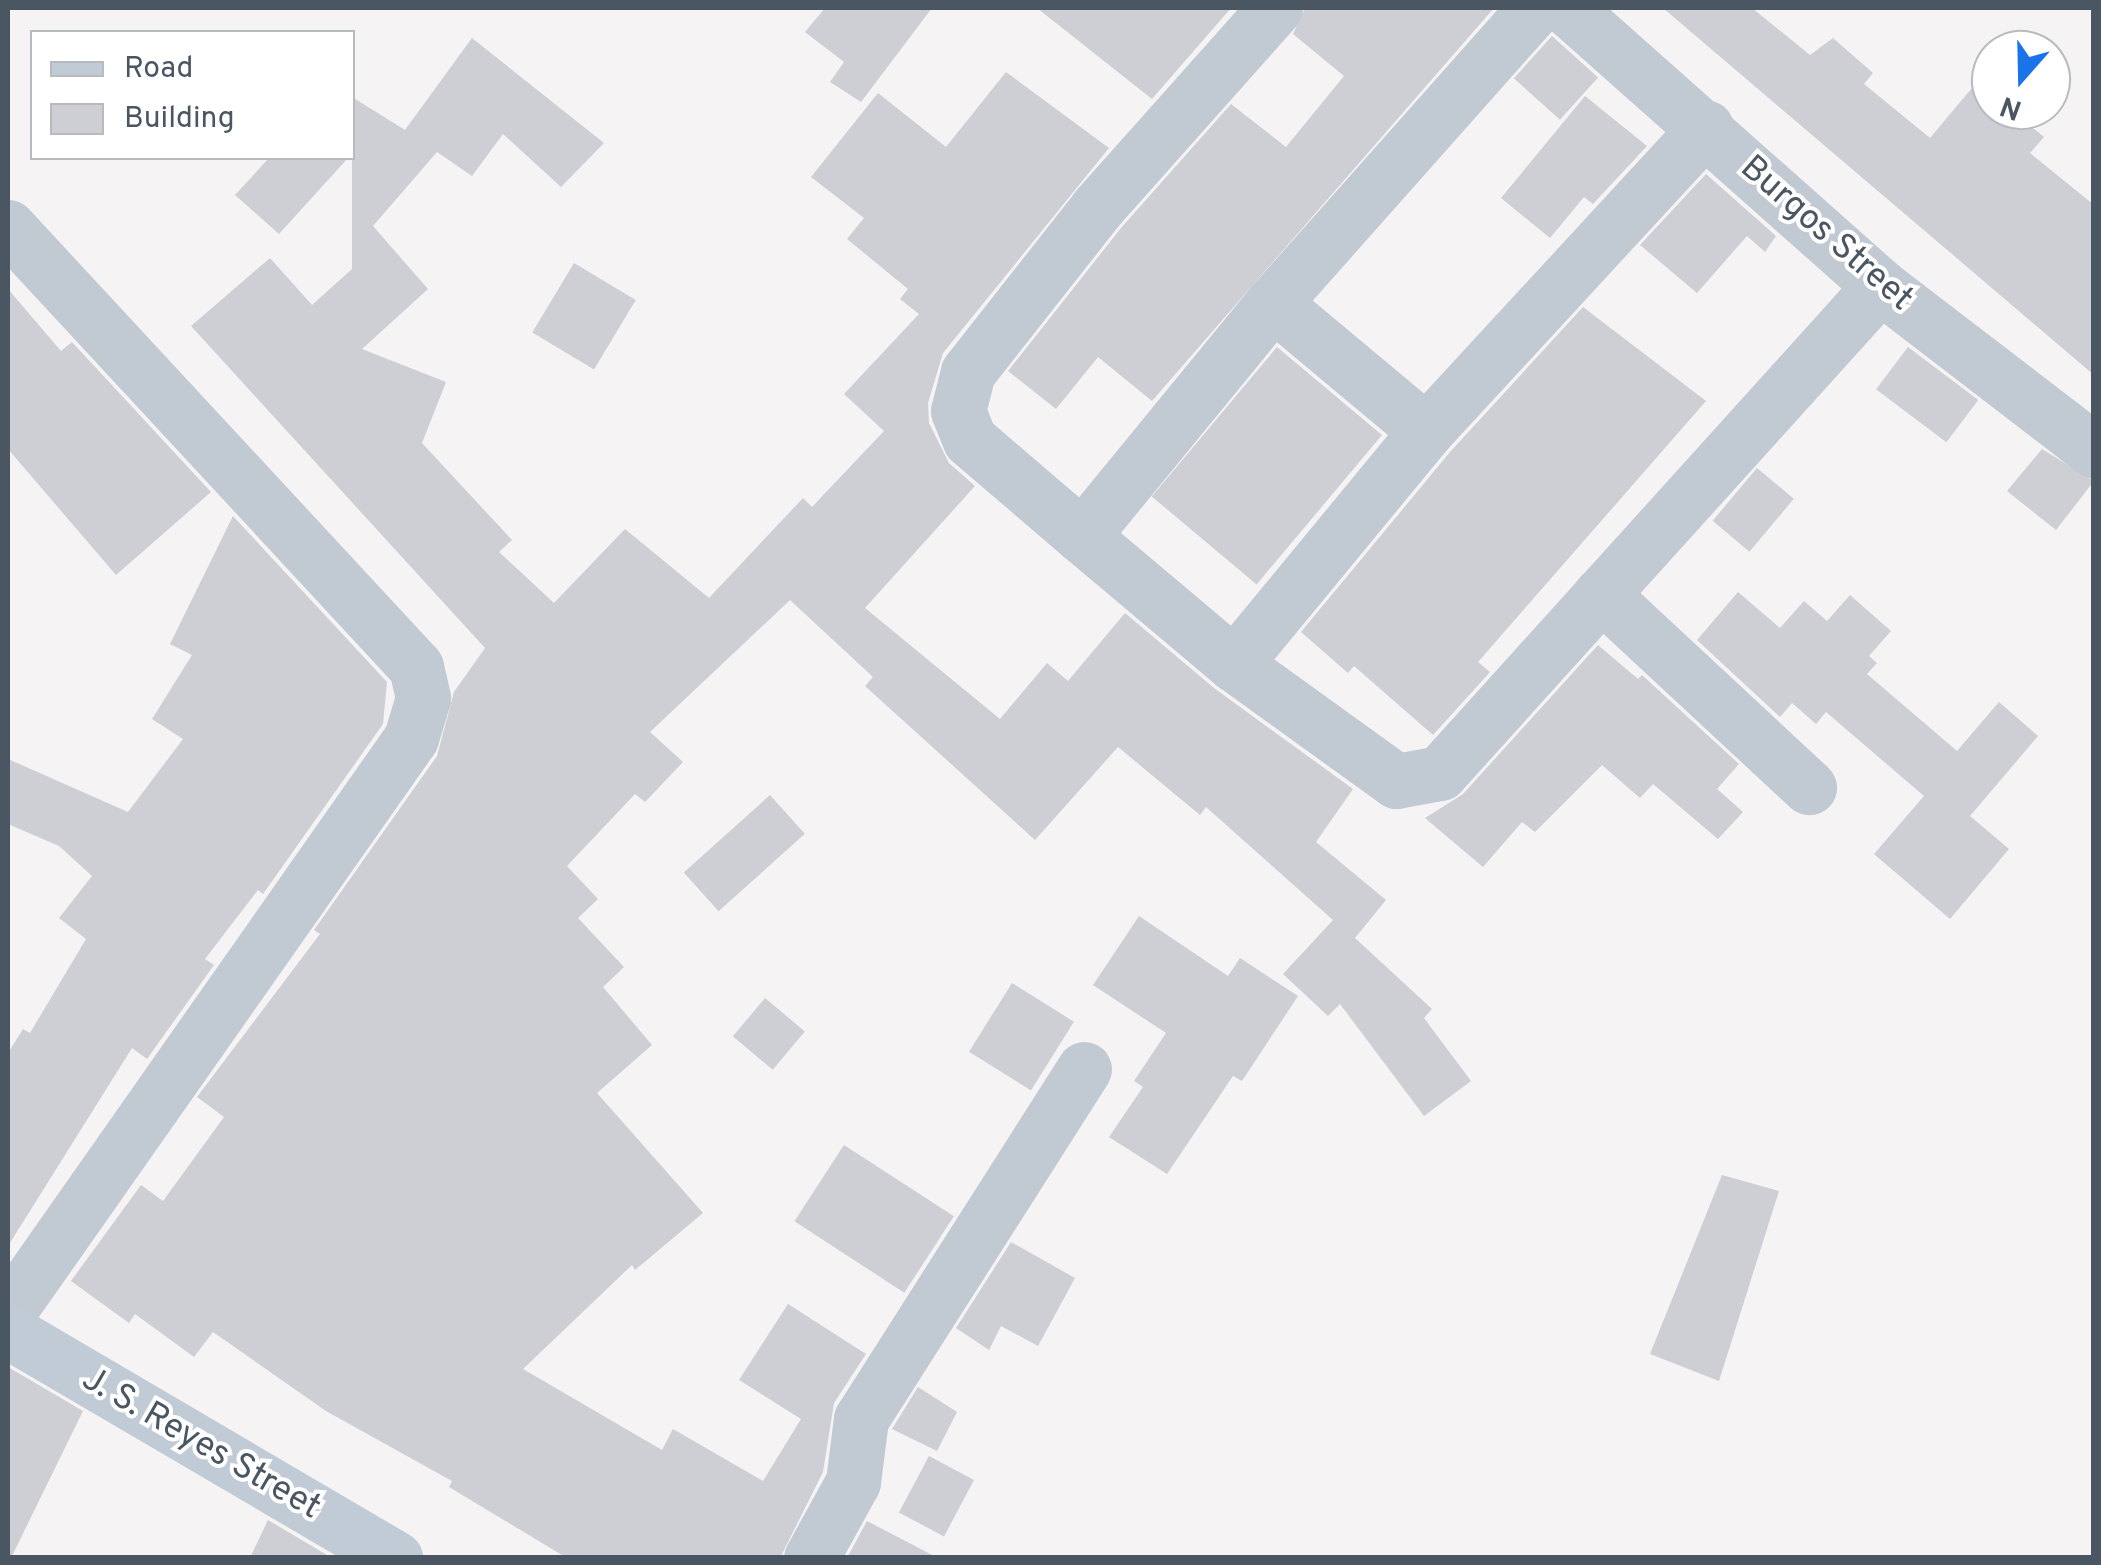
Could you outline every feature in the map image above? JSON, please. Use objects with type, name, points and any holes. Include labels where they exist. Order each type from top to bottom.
[{"type":"street","points":[[1275,8],[1097,208],[968,372],[958,411],[970,440],[1082,536],[1234,664],[1396,781],[1440,773],[1880,286]]},
{"type":"street","points":[[1082,536],[1273,303],[1534,8]]},
{"type":"street","name":"Burgos Street","points":[[1567,8],[1880,286],[2094,450]]},
{"type":"street","points":[[1234,664],[1426,431],[1706,128]]},
{"type":"street","points":[[8,227],[416,667],[423,698],[410,738],[8,1312]]},
{"type":"street","points":[[1273,303],[1426,431]]},
{"type":"street","points":[[1601,594],[1810,787]]},
{"type":"street","points":[[811,1558],[853,1482],[862,1419],[1084,1069]]},
{"type":"street","name":"J. S. Reyes Street","points":[[8,1331],[396,1558]]},
{"type":"building","points":[[825,8],[932,8],[861,102],[830,82],[844,62],[805,32]]},
{"type":"building","points":[[1037,8],[1231,8],[1152,99]]},
{"type":"building","points":[[1305,8],[1494,8],[1152,401],[1098,357],[1056,409],[1008,371],[1121,228],[1231,104],[1286,147],[1344,76],[1293,34]]},
{"type":"building","points":[[1663,8],[1752,8],[1810,55],[1833,38],[1873,73],[1864,84],[1930,138],[1971,89],[1971,130],[2035,130],[2044,137],[2030,153],[2094,205],[2094,375]]},
{"type":"building","points":[[1552,36],[1598,77],[1560,120],[1514,78]]},
{"type":"building","points":[[472,38],[604,143],[561,187],[503,134],[472,176],[437,152],[373,226],[428,289],[362,349],[446,382],[422,443],[512,540],[499,552],[554,603],[625,529],[709,598],[803,498],[812,507],[884,431],[844,394],[919,314],[900,299],[908,289],[847,239],[864,218],[811,177],[878,93],[946,147],[1006,72],[1109,148],[943,353],[928,403],[929,423],[949,463],[975,486],[865,608],[1000,719],[1047,663],[1068,681],[1125,613],[1214,688],[1353,789],[1316,842],[1386,900],[1355,938],[1432,1009],[1424,1018],[1471,1081],[1424,1116],[1340,1004],[1328,1016],[1283,974],[1333,920],[1206,807],[1200,815],[1118,747],[1035,840],[865,686],[873,677],[790,600],[650,732],[683,762],[645,802],[635,794],[567,866],[598,899],[578,918],[624,967],[603,987],[652,1045],[597,1093],[703,1213],[635,1270],[632,1265],[523,1369],[662,1450],[673,1429],[763,1481],[801,1419],[739,1380],[788,1304],[866,1354],[834,1403],[823,1472],[780,1558],[567,1558],[449,1487],[452,1481],[326,1411],[213,1332],[194,1357],[135,1314],[129,1323],[71,1281],[141,1185],[163,1201],[224,1117],[197,1097],[320,934],[314,930],[437,756],[454,692],[485,648],[191,326],[270,258],[312,305],[352,269],[355,99],[405,130]]},
{"type":"building","points":[[1585,96],[1647,146],[1593,204],[1584,197],[1550,238],[1501,198]]},
{"type":"building","points":[[267,160],[346,160],[279,234],[235,195]]},
{"type":"building","points":[[1706,174],[1776,236],[1765,252],[1747,236],[1697,293],[1640,245]]},
{"type":"building","points":[[574,263],[636,300],[594,370],[532,332]]},
{"type":"building","points":[[8,289],[61,351],[72,342],[211,492],[116,575],[8,449]]},
{"type":"building","points":[[1583,307],[1706,401],[1478,662],[1490,672],[1433,735],[1354,666],[1348,673],[1301,632],[1450,452]]},
{"type":"building","points":[[1277,347],[1382,435],[1257,584],[1152,496]]},
{"type":"building","points":[[1908,347],[1978,400],[1946,442],[1876,389]]},
{"type":"building","points":[[2042,449],[2094,481],[2056,530],[2007,491]]},
{"type":"building","points":[[1757,468],[1794,499],[1749,552],[1713,521]]},
{"type":"building","points":[[233,516],[387,682],[383,724],[263,894],[258,890],[205,959],[214,965],[147,1059],[132,1048],[8,1246],[8,1053],[23,1029],[30,1033],[86,939],[59,918],[92,876],[59,846],[8,824],[8,759],[128,812],[183,739],[152,719],[192,655],[170,644]]},
{"type":"building","points":[[1738,592],[1780,628],[1804,601],[1827,621],[1850,595],[1891,631],[1869,656],[1877,663],[1867,674],[1957,751],[1999,702],[2038,736],[1970,816],[2009,849],[1950,919],[1874,854],[1924,796],[1826,712],[1816,724],[1792,703],[1780,717],[1697,640]]},
{"type":"building","points":[[1598,645],[1638,679],[1642,675],[1739,764],[1717,789],[1743,812],[1718,839],[1653,784],[1640,798],[1602,765],[1535,832],[1522,822],[1483,867],[1425,818],[1463,794]]},
{"type":"building","points":[[770,795],[805,834],[719,911],[684,873]]},
{"type":"building","points":[[1139,916],[1228,976],[1240,958],[1298,996],[1242,1081],[1233,1076],[1167,1174],[1109,1137],[1143,1087],[1134,1081],[1166,1033],[1093,985]]},
{"type":"building","points":[[1012,983],[1074,1022],[1031,1090],[969,1052]]},
{"type":"building","points":[[765,998],[805,1031],[773,1070],[733,1036]]},
{"type":"building","points":[[844,1145],[954,1216],[904,1293],[794,1221]]},
{"type":"building","points":[[1722,1175],[1779,1191],[1719,1381],[1650,1354]]},
{"type":"building","points":[[1011,1242],[1075,1278],[1038,1346],[1001,1326],[989,1350],[956,1328]]},
{"type":"building","points":[[8,1367],[83,1411],[11,1558],[8,1558]]},
{"type":"building","points":[[918,1387],[957,1412],[937,1451],[892,1429]]},
{"type":"building","points":[[929,1456],[974,1480],[944,1536],[899,1513]]},
{"type":"building","points":[[268,1520],[332,1558],[250,1558]]},
{"type":"building","points":[[867,1521],[938,1558],[847,1558]]}]
